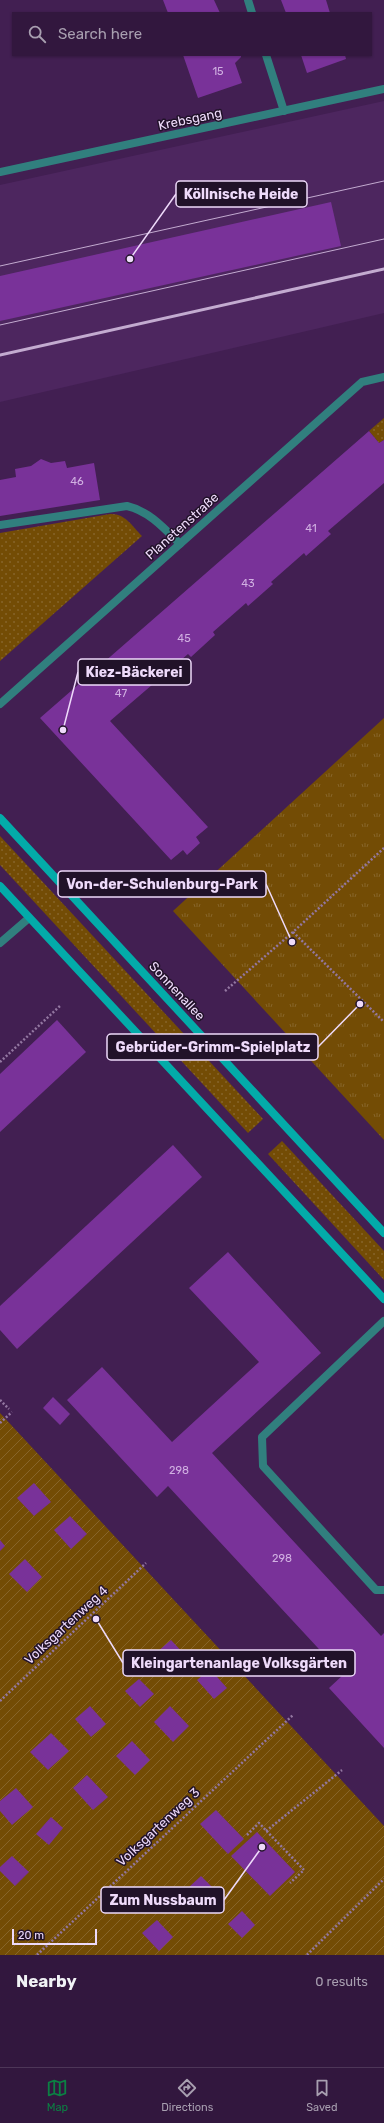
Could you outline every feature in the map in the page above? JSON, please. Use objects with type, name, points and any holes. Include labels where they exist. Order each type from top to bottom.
[{"type":"main road","name":"Sonnenallee","points":[[0,818],[384,1233]]},
{"type":"main road","points":[[0,886],[384,1299]]},
{"type":"street","points":[[248,0],[252,12]]},
{"type":"street","points":[[266,56],[284,111]]},
{"type":"street","name":"Krebsgang","points":[[0,172],[384,89]]},
{"type":"street","name":"Planetenstraße","points":[[0,704],[362,382],[384,377]]},
{"type":"street","points":[[0,525],[127,506],[144,512],[159,523],[180,544]]},
{"type":"street","points":[[0,943],[29,918]]},
{"type":"street","points":[[384,1320],[262,1437],[263,1466],[376,1590],[384,1590]]},
{"type":"path","points":[[225,991],[293,932],[384,848]]},
{"type":"path","points":[[293,932],[384,1022]]},
{"type":"path","points":[[0,1062],[61,1005]]},
{"type":"path","points":[[0,1400],[9,1409]]},
{"type":"path","points":[[0,1423],[12,1412]]},
{"type":"path","name":"Volksgartenweg 4","points":[[0,1701],[146,1563]]},
{"type":"path","name":"Volksgartenweg 3","points":[[37,1955],[293,1715]]},
{"type":"path","points":[[266,1831],[342,1770]]},
{"type":"path","points":[[246,1835],[259,1823],[304,1870],[290,1883]]},
{"type":"path","points":[[307,1955],[384,1879]]},
{"type":"shaded area","points":[[384,101],[384,313],[0,402],[0,185]]},
{"type":"green space","points":[[384,418],[384,440],[379,443],[369,431]]},
{"type":"green space","points":[[115,514],[124,518],[142,536],[0,661],[0,533]]},
{"type":"green space","points":[[384,718],[384,1140],[173,911]]},
{"type":"green space","points":[[0,836],[263,1119],[248,1133],[0,865]]},
{"type":"green space","points":[[282,1141],[384,1251],[384,1280],[268,1154]]},
{"type":"green space","points":[[0,1413],[384,1826],[384,1955],[0,1955]]},
{"type":"building","points":[[163,0],[214,0],[220,12],[168,12]]},
{"type":"building","points":[[281,0],[326,0],[330,12],[286,12]]},
{"type":"building","points":[[183,56],[241,56],[235,63],[242,83],[198,98]]},
{"type":"building","points":[[301,56],[345,56],[346,59],[307,73]]},
{"type":"building","points":[[331,202],[341,246],[0,321],[0,276]]},
{"type":"building","points":[[369,431],[379,443],[384,440],[384,483],[328,531],[331,534],[306,556],[304,553],[271,582],[273,584],[248,606],[246,603],[213,632],[215,635],[191,657],[188,654],[110,721],[208,827],[196,837],[200,843],[187,855],[183,850],[171,860],[40,718]]},
{"type":"building","points":[[41,459],[51,463],[65,461],[67,468],[94,463],[100,500],[0,516],[0,480],[16,477],[15,469],[31,466]]},
{"type":"building","points":[[57,1020],[86,1052],[0,1132],[0,1074]]},
{"type":"building","points":[[173,1145],[202,1177],[17,1349],[0,1330],[0,1306]]},
{"type":"building","points":[[228,1252],[321,1353],[212,1453],[381,1636],[384,1633],[384,1748],[329,1688],[343,1675],[168,1486],[157,1497],[67,1400],[102,1367],[172,1442],[259,1362],[189,1288]]},
{"type":"building","points":[[53,1397],[70,1414],[60,1425],[43,1408]]},
{"type":"building","points":[[34,1483],[51,1502],[34,1516],[17,1498]]},
{"type":"building","points":[[70,1516],[87,1534],[71,1549],[54,1530]]},
{"type":"building","points":[[0,1540],[5,1546],[0,1551]]},
{"type":"building","points":[[25,1559],[42,1577],[27,1592],[9,1574]]},
{"type":"building","points":[[171,1640],[187,1657],[172,1671],[156,1653]]},
{"type":"building","points":[[210,1669],[227,1688],[214,1699],[197,1680]]},
{"type":"building","points":[[139,1679],[154,1694],[140,1707],[125,1691]]},
{"type":"building","points":[[90,1706],[106,1724],[91,1737],[75,1719]]},
{"type":"building","points":[[170,1706],[189,1726],[173,1742],[154,1722]]},
{"type":"building","points":[[51,1733],[69,1751],[48,1770],[30,1752]]},
{"type":"building","points":[[132,1741],[150,1760],[135,1775],[116,1756]]},
{"type":"building","points":[[87,1775],[108,1797],[93,1810],[73,1788]]},
{"type":"building","points":[[16,1788],[33,1807],[12,1825],[0,1811],[0,1801]]},
{"type":"building","points":[[216,1810],[244,1839],[228,1854],[200,1824]]},
{"type":"building","points":[[51,1817],[63,1828],[49,1845],[36,1834]]},
{"type":"building","points":[[257,1832],[295,1872],[270,1896],[231,1856]]},
{"type":"building","points":[[12,1856],[29,1872],[15,1886],[0,1871],[0,1867]]},
{"type":"building","points":[[201,1876],[221,1896],[209,1908],[188,1888]]},
{"type":"building","points":[[242,1911],[255,1925],[242,1938],[228,1924]]},
{"type":"building","points":[[157,1920],[173,1937],[159,1951],[142,1933]]},
{"type":"tram line","points":[[0,266],[384,181]]},
{"type":"tram line","points":[[0,325],[384,239]]},
{"type":"railway","points":[[0,355],[384,269]]},
{"type":"place","name":"Köllnische Heide","points":[[130,259]]},
{"type":"place","name":"Kiez-Bäckerei","points":[[63,730]]},
{"type":"place","name":"Von-der-Schulenburg-Park","points":[[292,942]]},
{"type":"place","name":"Gebrüder-Grimm-Spielplatz","points":[[360,1004]]},
{"type":"place","name":"Kleingartenanlage Volksgärten","points":[[96,1619]]},
{"type":"place","name":"Zum Nussbaum","points":[[262,1847]]}]
